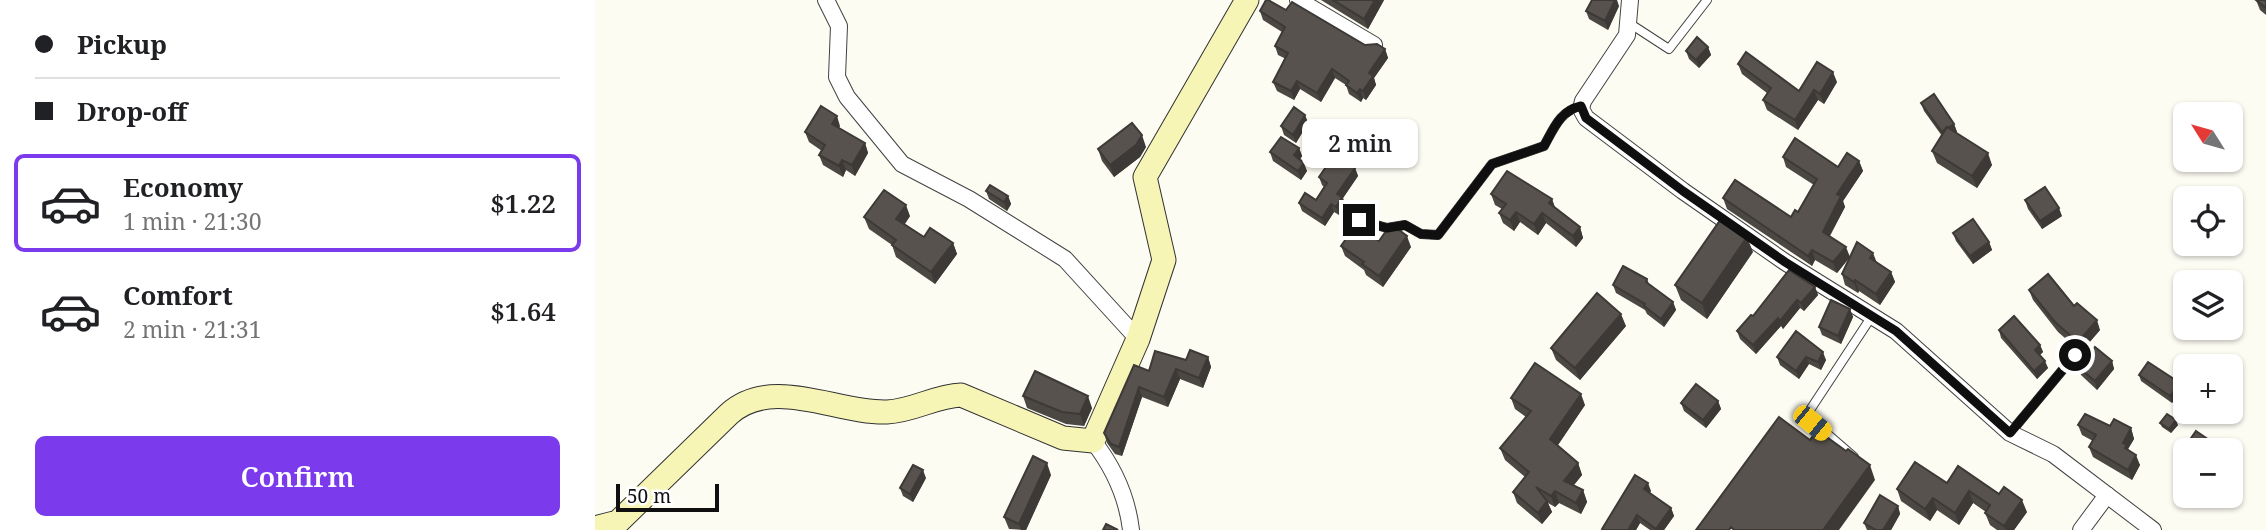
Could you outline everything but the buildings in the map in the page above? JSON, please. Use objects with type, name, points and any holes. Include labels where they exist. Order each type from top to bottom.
[{"type":"street","points":[[826,0],[839,26],[837,77],[847,97],[902,164],[969,199],[1065,258],[1138,339]]},
{"type":"street","points":[[1093,440],[1138,339],[1164,260],[1145,177],[1247,0]]},
{"type":"street","points":[[1298,0],[1374,45]]},
{"type":"street","points":[[1630,0],[1627,35],[1581,106],[1586,118],[1683,191],[1785,262],[1896,331],[2010,433],[2053,454],[2153,530]]},
{"type":"street","points":[[595,528],[618,522],[729,414],[749,401],[789,398],[884,412],[902,411],[943,396],[961,395],[1063,438],[1093,440]]},
{"type":"street","points":[[1093,440],[1116,474],[1129,510],[1132,530]]},
{"type":"street","points":[[2081,530],[2107,495]]},
{"type":"lane","points":[[1629,23],[1669,49],[1707,0]]},
{"type":"lane","points":[[1359,220],[1387,228],[1405,225],[1421,234],[1438,235],[1492,164],[1544,146],[1558,119],[1571,108],[1581,106]]},
{"type":"lane","points":[[1854,457],[1809,418],[1810,410],[1873,316]]},
{"type":"lane","points":[[2010,433],[2075,355]]},
{"type":"route","points":[[1359,220],[1387,228],[1405,225],[1421,234],[1438,235],[1492,164],[1544,146],[1558,119],[1571,108],[1581,106],[1586,118],[1683,191],[1785,262],[1896,331],[2010,433],[2075,355]]}]
